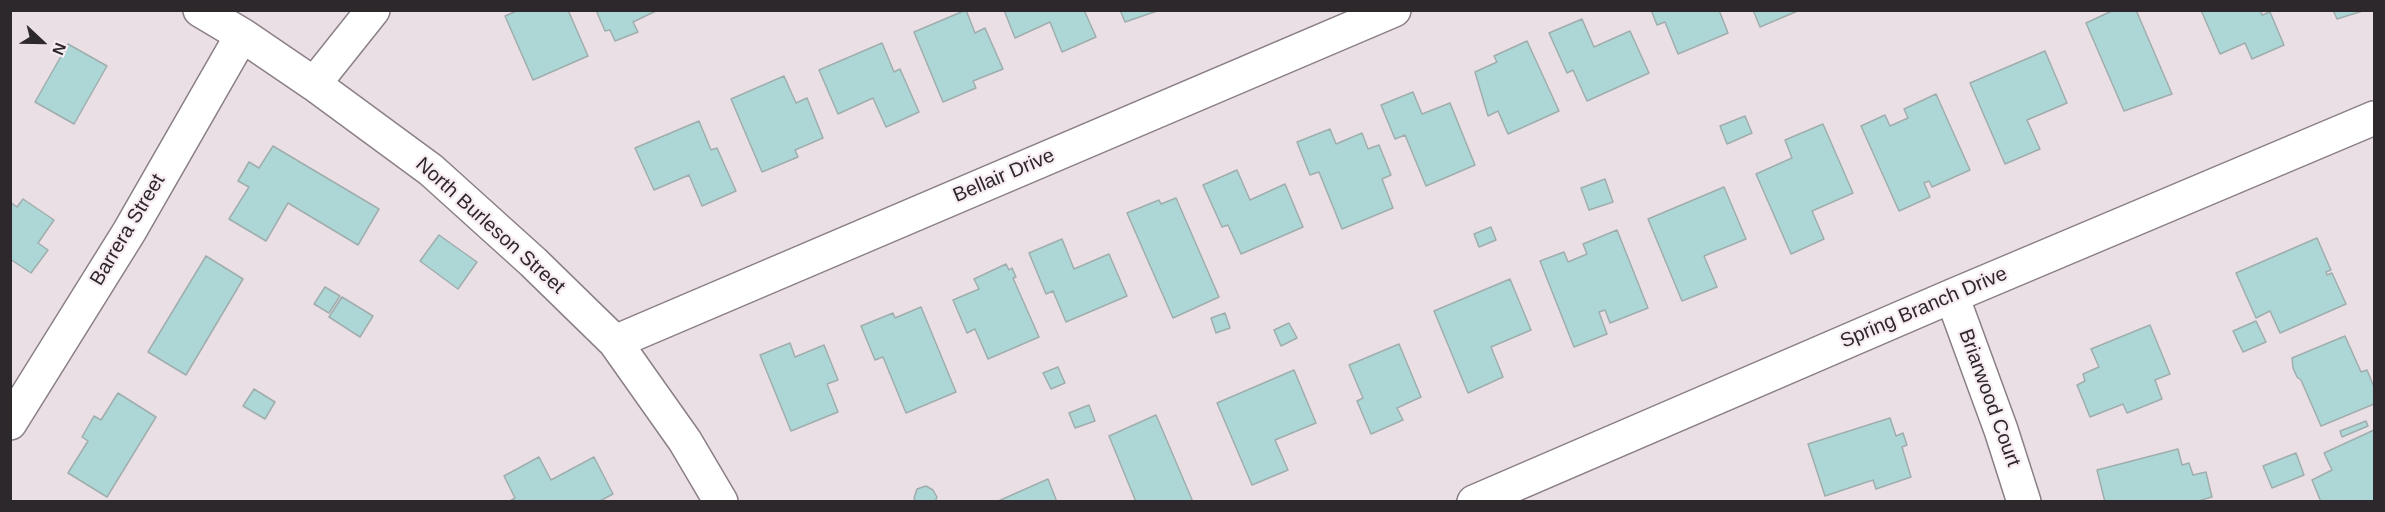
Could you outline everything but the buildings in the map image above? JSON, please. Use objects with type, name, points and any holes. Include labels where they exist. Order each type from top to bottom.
[{"type":"street","name":"North Burleson Street","points":[[200,10],[242,35],[314,84],[431,170],[533,262],[615,342],[685,441],[721,501]]},
{"type":"street","points":[[314,84],[373,10]]},
{"type":"street","name":"Bellair Drive","points":[[615,342],[1394,10]]},
{"type":"street","name":"Barrera Street","points":[[10,423],[129,232],[242,35]]},
{"type":"street","name":"Spring Branch Drive","points":[[1494,498],[1952,296],[2374,118]]},
{"type":"street","name":"Briarwood Court","points":[[1952,296],[2001,430],[2024,501]]}]
